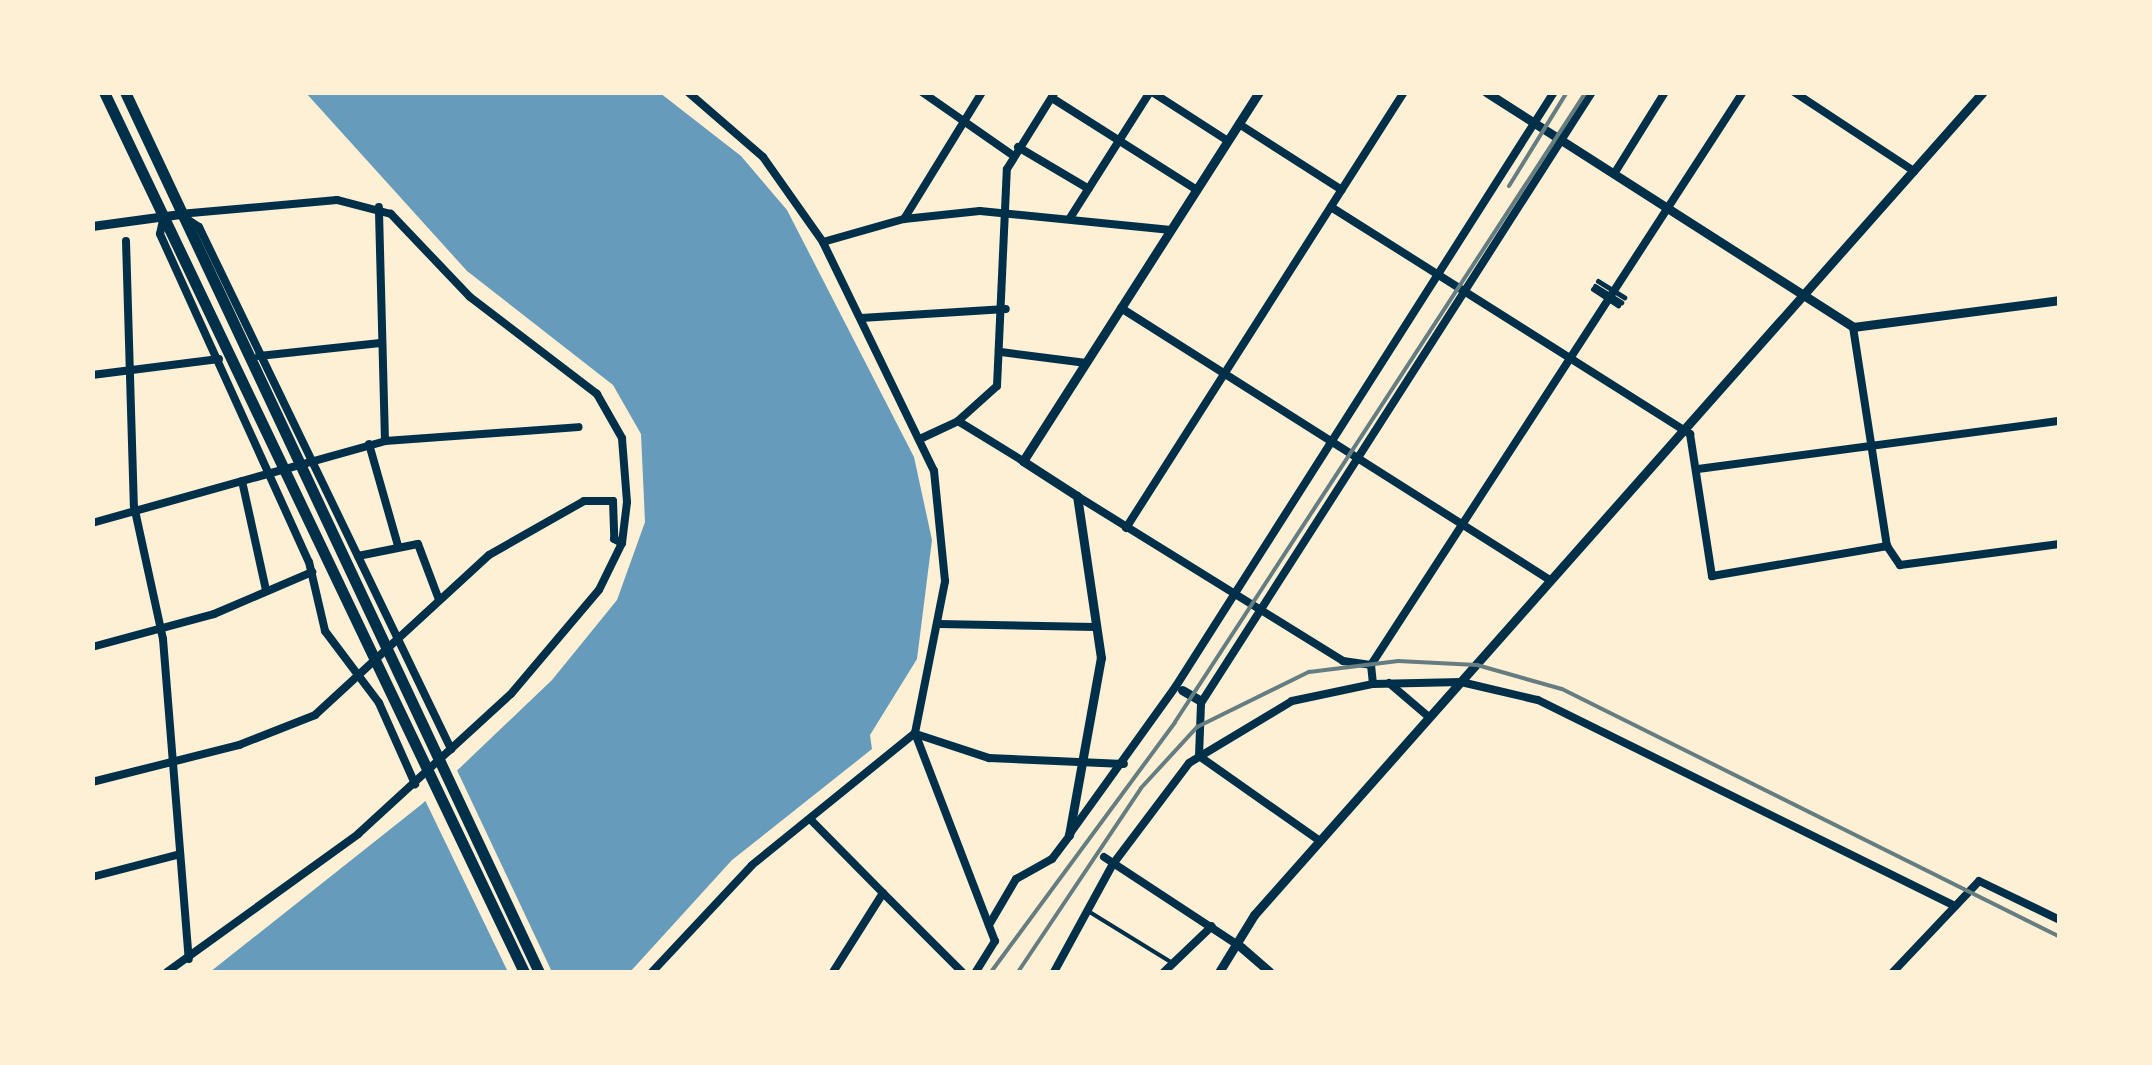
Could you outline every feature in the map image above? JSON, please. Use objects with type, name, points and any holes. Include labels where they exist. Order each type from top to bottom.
[{"type":"main road","points":[[104,92],[164,215],[186,243],[538,972]]},
{"type":"main road","points":[[125,92],[180,214],[186,243],[524,972]]},
{"type":"street","points":[[922,92],[962,126],[1089,189]]},
{"type":"street","points":[[904,219],[982,92]]},
{"type":"street","points":[[1070,218],[1151,92],[1228,140]]},
{"type":"street","points":[[1024,460],[1259,92]]},
{"type":"street","points":[[1126,528],[1404,92]]},
{"type":"street","points":[[1486,92],[1853,327],[2060,300]]},
{"type":"street","points":[[989,925],[1016,879],[1052,859],[1071,836],[1179,688],[1232,595],[1554,92]]},
{"type":"street","points":[[1200,756],[1200,702],[1592,92]]},
{"type":"street","points":[[1614,174],[1665,92]]},
{"type":"street","points":[[1373,684],[1371,665],[1467,527],[1570,359],[1743,92]]},
{"type":"street","points":[[1794,92],[1914,170]]},
{"type":"street","points":[[1218,972],[1241,947],[1254,914],[1983,92]]},
{"type":"street","points":[[691,94],[780,175],[823,242],[922,438],[943,503],[939,624],[914,733],[995,941],[976,972]]},
{"type":"street","points":[[922,438],[958,421],[997,386],[1006,309],[1007,212],[1014,150],[1054,95],[1118,142],[1197,190]]},
{"type":"street","points":[[1239,124],[1342,190]]},
{"type":"street","points":[[92,226],[164,215],[322,201],[378,207],[610,411],[627,470],[622,543],[562,640],[414,784],[189,960],[167,972]]},
{"type":"street","points":[[378,207],[385,441]]},
{"type":"street","points":[[1332,207],[1684,430],[1698,469],[1712,576],[1887,546]]},
{"type":"street","points":[[823,242],[904,219],[1007,212],[1171,230]]},
{"type":"street","points":[[180,214],[199,227],[451,749]]},
{"type":"street","points":[[164,215],[160,234],[312,572],[325,631],[356,681],[379,703],[414,784]]},
{"type":"street","points":[[126,241],[135,511],[161,629],[189,960]]},
{"type":"street","points":[[1599,285],[1621,299],[1599,285]]},
{"type":"street","points":[[1121,308],[1550,580]]},
{"type":"street","points":[[861,318],[1006,309]]},
{"type":"street","points":[[1853,327],[1867,447],[1887,546],[1900,566],[2060,544]]},
{"type":"street","points":[[259,356],[380,343]]},
{"type":"street","points":[[1001,352],[1086,363]]},
{"type":"street","points":[[92,374],[219,359]]},
{"type":"street","points":[[958,421],[1343,661],[1371,665]]},
{"type":"street","points":[[1698,469],[2060,421]]},
{"type":"street","points":[[92,523],[369,444],[578,427]]},
{"type":"street","points":[[369,444],[398,546]]},
{"type":"street","points":[[242,481],[266,590]]},
{"type":"street","points":[[1071,836],[1081,758],[1101,663],[1078,496]]},
{"type":"street","points":[[92,782],[173,763],[315,715],[489,556],[584,500],[612,501],[622,543]]},
{"type":"street","points":[[358,556],[418,544],[440,600]]},
{"type":"street","points":[[92,646],[161,629],[312,572]]},
{"type":"street","points":[[939,624],[1096,627]]},
{"type":"street","points":[[1054,972],[1113,864],[1200,756],[1292,700],[1373,684],[1461,682],[1578,718],[1952,905]]},
{"type":"street","points":[[1389,683],[1430,717]]},
{"type":"street","points":[[1179,688],[1200,702]]},
{"type":"street","points":[[914,733],[989,758],[1081,758],[1124,764]]},
{"type":"street","points":[[652,972],[752,865],[914,733]]},
{"type":"street","points":[[1200,756],[1320,840]]},
{"type":"street","points":[[810,819],[962,972]]},
{"type":"street","points":[[92,877],[180,854]]},
{"type":"street","points":[[1104,857],[1212,926],[1270,972]]},
{"type":"street","points":[[1893,972],[1952,905],[1983,881],[2060,920]]},
{"type":"street","points":[[832,972],[883,893]]},
{"type":"street","points":[[1164,972],[1212,926]]},
{"type":"lane","points":[[1087,910],[1174,964]]},
{"type":"water","points":[[306,93],[660,93],[741,156],[787,210],[914,457],[932,540],[917,659],[870,735],[872,749],[732,860],[630,972],[210,972],[422,804],[552,680],[617,600],[645,522],[641,434],[613,385],[467,271]]},
{"type":"pier","points":[[455,766],[552,972],[508,972],[423,796]]},
{"type":"railway","points":[[1509,186],[1567,92]]},
{"type":"railway","points":[[991,972],[1175,722],[1586,92]]},
{"type":"railway","points":[[1018,972],[1141,788],[1197,727],[1309,672],[1398,661],[1477,665],[1562,689],[2060,937]]}]
